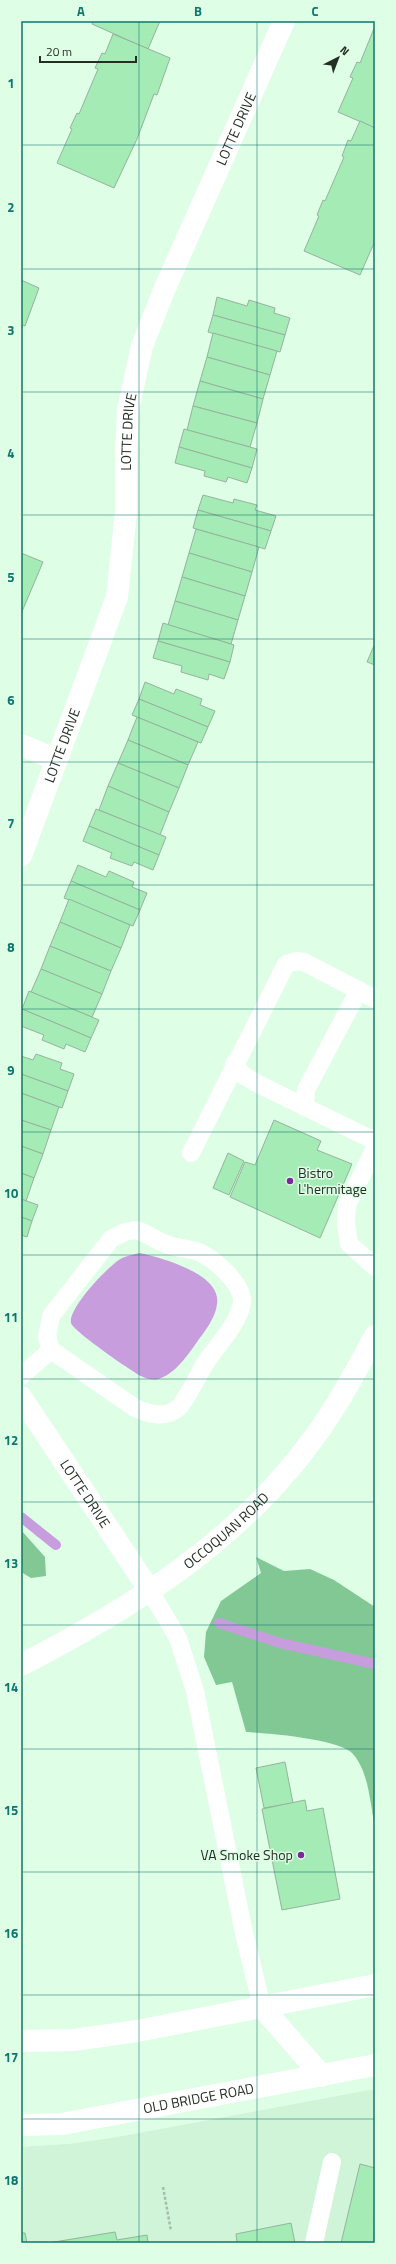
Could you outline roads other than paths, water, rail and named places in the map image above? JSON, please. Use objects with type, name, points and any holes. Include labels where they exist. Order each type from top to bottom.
[{"type":"street","name":"LOTTE DRIVE","points":[[21,856],[117,597],[126,512],[128,410],[142,346],[165,288],[284,21]]},
{"type":"street","points":[[21,745],[57,760]]},
{"type":"street","name":"OCCOQUAN ROAD","points":[[21,1665],[88,1631],[150,1591],[222,1538],[271,1491],[308,1447],[335,1406],[375,1336]]},
{"type":"street","name":"LOTTE DRIVE","points":[[21,1397],[150,1591]]},
{"type":"street","points":[[21,2041],[90,2037],[159,2027],[375,1985]]},
{"type":"street","points":[[262,2007],[322,2076]]},
{"type":"street","name":"OLD BRIDGE ROAD","points":[[21,2125],[62,2124],[375,2065]]},
{"type":"lane","points":[[191,1153],[234,1064],[286,964],[297,961],[304,962],[375,999]]},
{"type":"lane","points":[[305,1107],[306,1090],[359,990]]},
{"type":"lane","points":[[234,1064],[243,1075],[258,1084],[375,1141]]},
{"type":"lane","points":[[375,1148],[347,1205],[346,1224],[349,1244],[375,1267]]},
{"type":"lane","points":[[136,1230],[164,1244],[200,1253],[226,1272],[238,1287],[242,1301],[238,1316],[194,1381],[178,1408],[167,1413],[150,1415],[135,1408],[51,1350],[47,1337],[51,1316],[111,1239],[125,1232],[136,1230]]},
{"type":"lane","points":[[21,1376],[51,1350]]},
{"type":"lane","points":[[150,1591],[178,1638],[195,1691],[244,1933],[262,2007]]},
{"type":"lane","points":[[314,2243],[332,2162]]},
{"type":"waterway","points":[[21,1517],[56,1545]]},
{"type":"waterway","points":[[219,1623],[280,1643],[375,1664]]},
{"type":"place","name":"Bistro L'hermitage","points":[[290,1181]]},
{"type":"place","name":"VA Smoke Shop","points":[[301,1855]]}]
